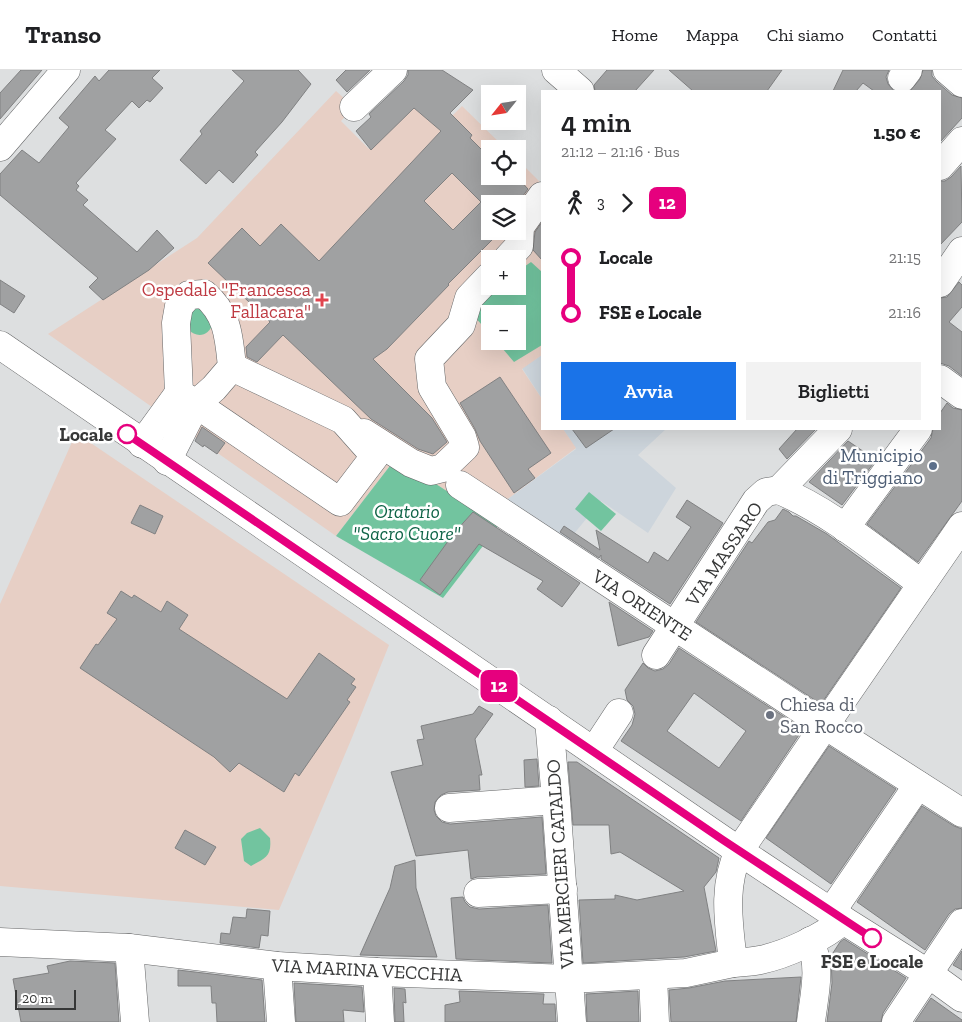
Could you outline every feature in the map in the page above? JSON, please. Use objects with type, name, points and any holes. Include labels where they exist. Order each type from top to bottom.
[{"type":"street","points":[[0,147],[66,70]]},
{"type":"street","points":[[354,107],[393,70]]},
{"type":"street","points":[[947,70],[962,83]]},
{"type":"street","points":[[941,165],[962,142]]},
{"type":"street","points":[[516,250],[520,246],[520,227],[541,197]]},
{"type":"street","points":[[941,282],[962,251]]},
{"type":"street","points":[[232,367],[343,420],[411,463],[431,471],[443,468],[465,447],[462,437],[432,387],[429,359],[462,325],[469,298],[481,285]]},
{"type":"street","points":[[142,444],[188,398],[214,388],[232,367],[229,338],[223,317],[216,303],[204,294],[189,295],[179,306],[176,323],[188,398],[167,461]]},
{"type":"street","points":[[0,345],[142,444],[739,850],[837,916],[929,974],[962,998]]},
{"type":"street","points":[[188,398],[340,502],[376,456],[343,420]]},
{"type":"street","points":[[837,430],[779,490],[795,497],[845,528],[922,584]]},
{"type":"street","points":[[845,528],[917,430]]},
{"type":"street","name":"VIA ORIENTE","points":[[460,485],[962,813]]},
{"type":"street","name":"VIA MASSARO","points":[[656,654],[756,502],[766,492],[779,490]]},
{"type":"street","points":[[733,963],[727,895],[734,861],[739,850],[962,526]]},
{"type":"street","points":[[594,751],[619,713]]},
{"type":"street","name":"VIA MERCIERI CATALDO","points":[[549,720],[572,1022]]},
{"type":"street","points":[[837,916],[918,785]]},
{"type":"street","points":[[449,808],[556,800]]},
{"type":"street","points":[[478,893],[563,889]]},
{"type":"street","name":"VIA MARINA VECCHIA","points":[[0,942],[129,948],[277,966],[377,972],[569,979],[686,973],[733,963],[760,960],[810,941],[833,929],[837,916]]},
{"type":"street","points":[[896,1022],[962,924]]},
{"type":"street","points":[[810,941],[814,948],[817,976],[811,1022]]},
{"type":"street","points":[[129,948],[135,1022]]},
{"type":"street","points":[[277,966],[281,1022]]},
{"type":"street","points":[[377,972],[380,1022]]},
{"type":"street","points":[[653,975],[655,1022]]},
{"type":"shaded area","name":"Ospedale \"Francesca Fallacara\"","points":[[336,91],[354,107],[341,121],[369,149],[425,96],[449,119],[462,106],[481,125],[481,130],[487,130],[497,140],[481,140],[481,185],[526,185],[526,168],[541,183],[541,356],[522,369],[541,398],[541,430],[564,430],[576,448],[505,501],[460,470],[447,492],[396,458],[336,536],[48,334],[197,238]]},
{"type":"shaded area","points":[[541,356],[541,397],[522,368]]},
{"type":"shaded area","points":[[564,430],[665,430],[638,455],[676,488],[648,533],[601,501],[568,541],[505,501],[576,449]]},
{"type":"shaded area","points":[[76,433],[389,645],[279,910],[0,886],[0,604]]},
{"type":"green space","points":[[531,262],[541,271],[541,346],[514,362],[504,350],[526,350],[526,305],[481,305],[481,324],[473,315],[487,295],[526,295],[526,265]]},
{"type":"green space","points":[[200,308],[213,323],[209,331],[202,335],[195,334],[188,329],[192,310]]},
{"type":"green space","name":"Oratorio \"Sacro Cuore\"","points":[[396,458],[499,525],[443,598],[336,536]]},
{"type":"green space","points":[[589,492],[616,514],[601,531],[575,509]]},
{"type":"green space","points":[[260,828],[270,838],[270,849],[264,859],[251,866],[244,861],[241,839],[247,833]]},
{"type":"building","points":[[21,70],[42,70],[0,119],[0,93]]},
{"type":"building","points":[[109,70],[160,70],[152,78],[163,88],[150,102],[147,100],[139,108],[132,101],[105,130],[116,139],[76,183],[79,186],[76,190],[88,200],[83,205],[137,252],[157,230],[174,248],[149,270],[103,300],[89,287],[98,278],[0,195],[0,174],[22,150],[39,163],[69,127],[59,118],[95,76],[99,81]]},
{"type":"building","points":[[232,70],[298,70],[311,84],[282,122],[255,152],[258,155],[233,183],[219,170],[206,184],[180,160],[202,134],[200,131],[244,81]]},
{"type":"building","points":[[346,70],[370,70],[347,92],[336,80]]},
{"type":"building","points":[[408,70],[442,70],[473,90],[450,113],[472,135],[470,138],[481,149],[481,185],[524,185],[528,189],[524,195],[481,195],[481,202],[481,240],[492,240],[387,349],[373,359],[432,418],[447,442],[433,454],[418,449],[371,419],[283,335],[257,362],[247,357],[246,347],[270,322],[208,263],[242,228],[260,246],[281,224],[319,261],[441,131],[414,108],[371,150],[356,131],[371,117],[369,114],[408,75]],"holes":[[[452,173],[481,202],[453,230],[424,201]]]},
{"type":"building","points":[[607,70],[654,70],[636,90],[595,90],[594,85]]},
{"type":"building","points":[[669,70],[782,70],[768,90],[692,90]]},
{"type":"building","points":[[843,70],[889,70],[886,77],[888,84],[893,90],[873,90],[863,83],[857,90],[833,90]]},
{"type":"building","points":[[923,70],[932,70],[932,76],[937,82],[952,95],[962,98],[962,118],[941,141],[941,90],[911,90],[920,79]]},
{"type":"building","points":[[961,166],[962,222],[941,244],[941,181],[951,177]]},
{"type":"building","points":[[541,223],[541,259],[533,250],[535,232]]},
{"type":"building","points":[[0,280],[25,296],[14,313],[0,304]]},
{"type":"building","points":[[959,282],[962,285],[962,307],[949,322],[962,332],[962,376],[949,366],[941,363],[941,298],[947,297]]},
{"type":"building","points":[[500,377],[551,453],[528,469],[535,478],[514,493],[480,441],[460,403]]},
{"type":"building","name":"Municipio di Triggiano","points":[[947,403],[953,408],[962,410],[962,501],[918,562],[867,524],[931,438],[933,430],[941,430],[941,412]]},
{"type":"building","points":[[202,427],[225,443],[217,454],[195,441]]},
{"type":"building","points":[[573,430],[613,430],[586,448]]},
{"type":"building","points":[[796,430],[815,430],[787,459],[779,449]]},
{"type":"building","points":[[848,441],[876,460],[842,505],[809,482]]},
{"type":"building","points":[[687,500],[723,523],[670,604],[601,559],[601,555],[599,558],[560,532],[564,526],[600,550],[596,530],[648,563],[654,552],[668,561],[691,527],[676,517]]},
{"type":"building","points":[[140,505],[163,516],[155,534],[131,523]]},
{"type":"building","points":[[783,509],[827,534],[901,588],[821,704],[696,622],[749,541],[752,543],[768,522],[775,520]]},
{"type":"building","points":[[473,512],[580,583],[562,607],[537,589],[543,581],[479,544],[440,595],[420,580],[454,533]]},
{"type":"building","points":[[121,591],[132,598],[134,595],[161,612],[167,601],[188,615],[179,629],[287,699],[319,653],[355,679],[351,684],[356,687],[347,700],[350,702],[299,776],[295,773],[284,792],[239,763],[230,772],[214,757],[80,668],[96,644],[98,645],[117,619],[107,613]]},
{"type":"building","points":[[609,602],[653,631],[649,637],[618,646]]},
{"type":"building","points":[[679,648],[803,729],[741,821],[621,741],[632,725],[635,714],[633,706],[627,700],[625,690],[643,663],[655,671],[663,669],[669,664]],"holes":[[[694,693],[746,731],[719,768],[667,731]]]},
{"type":"building","points":[[479,706],[493,714],[475,739],[482,775],[479,775],[480,790],[448,792],[441,795],[435,802],[434,810],[436,816],[442,822],[450,824],[542,817],[546,874],[477,877],[471,879],[468,850],[416,856],[391,772],[423,765],[417,740],[424,739],[421,726],[473,714]]},
{"type":"building","points":[[829,746],[896,789],[831,884],[766,838]]},
{"type":"building","points":[[537,759],[539,786],[525,787],[524,760]]},
{"type":"building","points":[[568,762],[577,762],[719,858],[716,872],[704,887],[716,951],[684,957],[583,963],[579,900],[615,899],[615,895],[637,900],[684,891],[620,852],[611,854],[609,825],[573,825]]},
{"type":"building","points":[[922,806],[962,829],[962,908],[955,909],[949,914],[925,950],[857,902]]},
{"type":"building","points":[[185,830],[216,847],[205,865],[175,848]]},
{"type":"building","points":[[415,860],[416,888],[437,957],[360,955],[390,888],[395,866]]},
{"type":"building","points":[[463,897],[470,907],[479,909],[548,905],[552,963],[456,959],[451,898]]},
{"type":"building","points":[[247,909],[270,911],[268,936],[261,935],[259,948],[220,943],[221,933],[230,934],[233,917],[246,918]]},
{"type":"building","points":[[844,939],[906,978],[883,1013],[881,1022],[827,1022],[832,983],[831,956]]},
{"type":"building","points":[[962,951],[962,970],[953,965]]},
{"type":"building","points":[[70,961],[115,963],[119,1022],[21,1022],[13,979],[49,973],[47,966]]},
{"type":"building","points":[[178,970],[262,980],[265,1022],[217,1022],[216,1003],[212,1003],[211,986],[178,986]]},
{"type":"building","points":[[801,977],[796,1022],[671,1022],[669,990],[725,981]]},
{"type":"building","points":[[294,983],[362,987],[364,1012],[343,1010],[344,1022],[296,1022]]},
{"type":"building","points":[[394,988],[405,989],[406,1003],[403,1002],[404,1022],[395,1022]]},
{"type":"building","points":[[459,991],[544,994],[543,1004],[555,1004],[556,1022],[445,1022],[445,1005],[460,1002]]},
{"type":"building","points":[[638,991],[639,1022],[587,1022],[586,994]]},
{"type":"building","points":[[931,998],[962,1020],[962,1022],[915,1022]]},
{"type":"bus line","name":"12","points":[[127,434],[723,840],[872,938]]},
{"type":"place","name":"Ospedale \"Francesca Fallacara\"","points":[[322,300]]},
{"type":"place","name":"Locale","points":[[127,434]]},
{"type":"place","name":"Municipio di Triggiano","points":[[933,466]]},
{"type":"place","name":"Chiesa di San Rocco","points":[[770,715]]},
{"type":"place","name":"FSE e Locale","points":[[872,938]]}]
